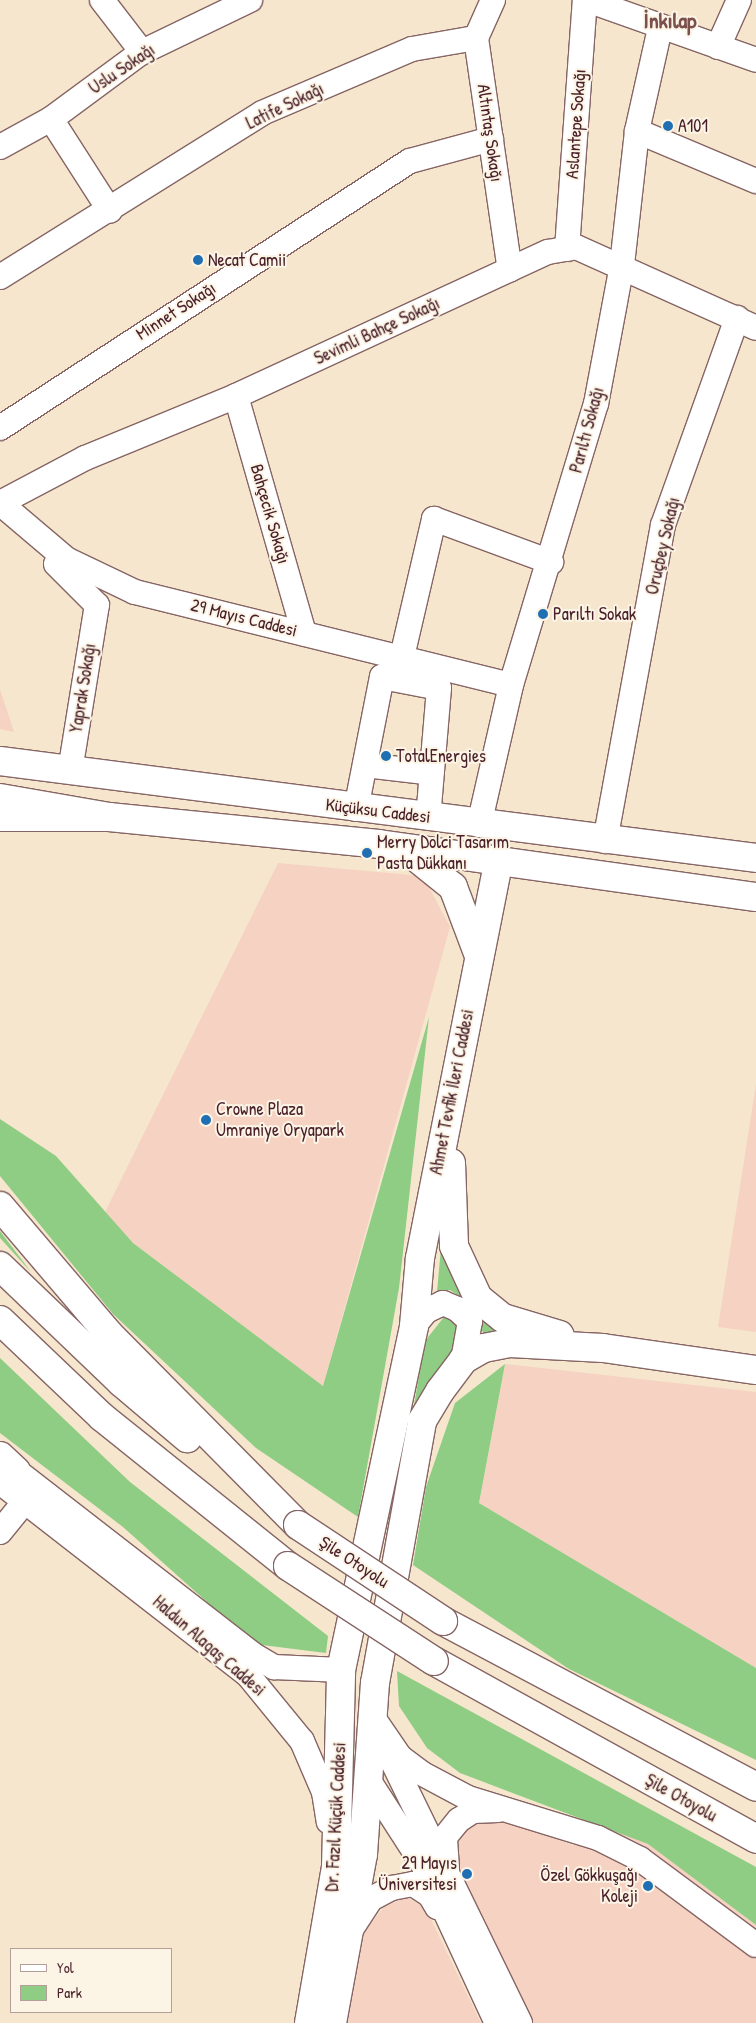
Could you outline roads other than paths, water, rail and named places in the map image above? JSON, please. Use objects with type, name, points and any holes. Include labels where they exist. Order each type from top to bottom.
[{"type":"main road","name":"Küçüksu Caddesi","points":[[0,761],[565,837],[755,853]]},
{"type":"main road","name":"Küçüksu Caddesi","points":[[0,798],[109,818],[402,847]]},
{"type":"main road","points":[[0,817],[109,818]]},
{"type":"main road","points":[[402,847],[460,838],[479,825]]},
{"type":"main road","points":[[498,860],[529,842],[565,837]]},
{"type":"main road","points":[[402,847],[756,897]]},
{"type":"main road","points":[[402,847],[453,887],[479,955]]},
{"type":"main road","name":"Ahmet Tevfik İleri Caddesi","points":[[341,1670],[414,1326],[420,1258],[498,860]]},
{"type":"main road","points":[[451,1102],[454,1246],[478,1298],[502,1318],[603,1348]]},
{"type":"main road","points":[[0,1206],[108,1333],[298,1525]]},
{"type":"main road","name":"Şile Otoyolu","points":[[0,1266],[120,1382],[298,1525],[443,1621],[756,1787]]},
{"type":"main road","name":"Şile Otoyolu","points":[[0,1320],[102,1417],[288,1566],[434,1661],[756,1839]]},
{"type":"main road","points":[[374,1719],[375,1683],[422,1421],[464,1360],[484,1348],[510,1343],[603,1348],[756,1370]]},
{"type":"main road","points":[[341,1670],[352,1732],[369,1781]]},
{"type":"main road","name":"Dr. Fazıl Küçük Caddesi","points":[[308,2023],[336,1867],[341,1670]]},
{"type":"main road","name":"Dr. Fazıl Küçük Caddesi","points":[[332,2023],[346,1939],[364,1854],[374,1719]]},
{"type":"street","points":[[102,0],[142,52]]},
{"type":"street","name":"Uslu Sokağı","points":[[0,147],[51,118],[142,52],[250,0]]},
{"type":"street","points":[[476,38],[493,0]]},
{"type":"street","points":[[586,0],[660,28],[756,60]]},
{"type":"street","name":"Aslantepe Sokağı","points":[[567,249],[586,0]]},
{"type":"street","points":[[718,47],[739,0]]},
{"type":"street","name":"Parıltı Sokağı","points":[[479,825],[511,685],[551,562],[596,404],[622,264],[637,131],[660,28]]},
{"type":"street","name":"Altıntaş Sokağı","points":[[476,38],[510,270]]},
{"type":"street","name":"Latife Sokağı","points":[[0,277],[110,211],[262,113],[412,49],[476,38]]},
{"type":"street","points":[[51,118],[110,211]]},
{"type":"street","points":[[637,131],[756,181]]},
{"type":"street","name":"Minnet Sokağı","points":[[0,428],[410,161],[491,139]]},
{"type":"street","name":"Sevimli Bahçe Sokağı","points":[[0,503],[85,458],[236,396],[510,270],[567,249],[576,247],[622,264],[746,323]]},
{"type":"street","name":"Oruçbey Sokağı","points":[[605,841],[664,525],[746,323]]},
{"type":"street","name":"Bahçecik Sokağı","points":[[236,396],[304,633]]},
{"type":"street","points":[[0,503],[96,605],[116,592],[135,592]]},
{"type":"street","name":"29 Mayıs Caddesi","points":[[0,503],[66,559],[135,592],[304,633],[401,661],[511,685]]},
{"type":"street","points":[[401,661],[434,520],[551,562]]},
{"type":"street","name":"Yaprak Sokağı","points":[[70,771],[96,605]]},
{"type":"street","points":[[356,809],[382,677],[439,688],[428,818]]},
{"type":"street","points":[[365,765],[432,773]]},
{"type":"street","points":[[414,1326],[426,1311],[443,1304],[457,1309],[470,1321],[464,1360]]},
{"type":"street","name":"Haldun Alagaş Caddesi","points":[[4,1467],[252,1654],[274,1667],[341,1670]]},
{"type":"street","name":"Haldun Alagaş Caddesi","points":[[4,1467],[25,1501],[186,1622],[277,1706],[302,1741],[324,1792],[336,1867]]},
{"type":"street","points":[[0,1532],[25,1501]]},
{"type":"street","points":[[374,1719],[400,1757],[421,1773],[468,1798],[598,1838],[640,1859],[756,1945]]},
{"type":"street","points":[[374,1719],[396,1774],[447,1872],[520,2023]]},
{"type":"street","points":[[369,1781],[424,1868],[496,2023]]},
{"type":"street","points":[[447,1872],[445,1837],[459,1820],[473,1811],[510,1810]]},
{"type":"street","points":[[346,1939],[371,1899],[392,1888],[414,1884],[430,1895],[458,1943]]},
{"type":"place","name":"A101","points":[[668,126]]},
{"type":"place","name":"Necat Camii","points":[[198,260]]},
{"type":"place","name":"Parıltı Sokak","points":[[543,614]]},
{"type":"place","name":"TotalEnergies","points":[[386,756]]},
{"type":"place","name":"Merry Dolci Tasarım Pasta Dükkanı","points":[[367,853]]},
{"type":"place","name":"Crowne Plaza Umraniye Oryapark","points":[[206,1120]]},
{"type":"place","name":"29 Mayıs Üniversitesi","points":[[467,1874]]},
{"type":"place","name":"Özel Gökkuşağı Koleji","points":[[648,1886]]},
{"type":"district","name":"İnkılap","points":[[670,21]]}]
